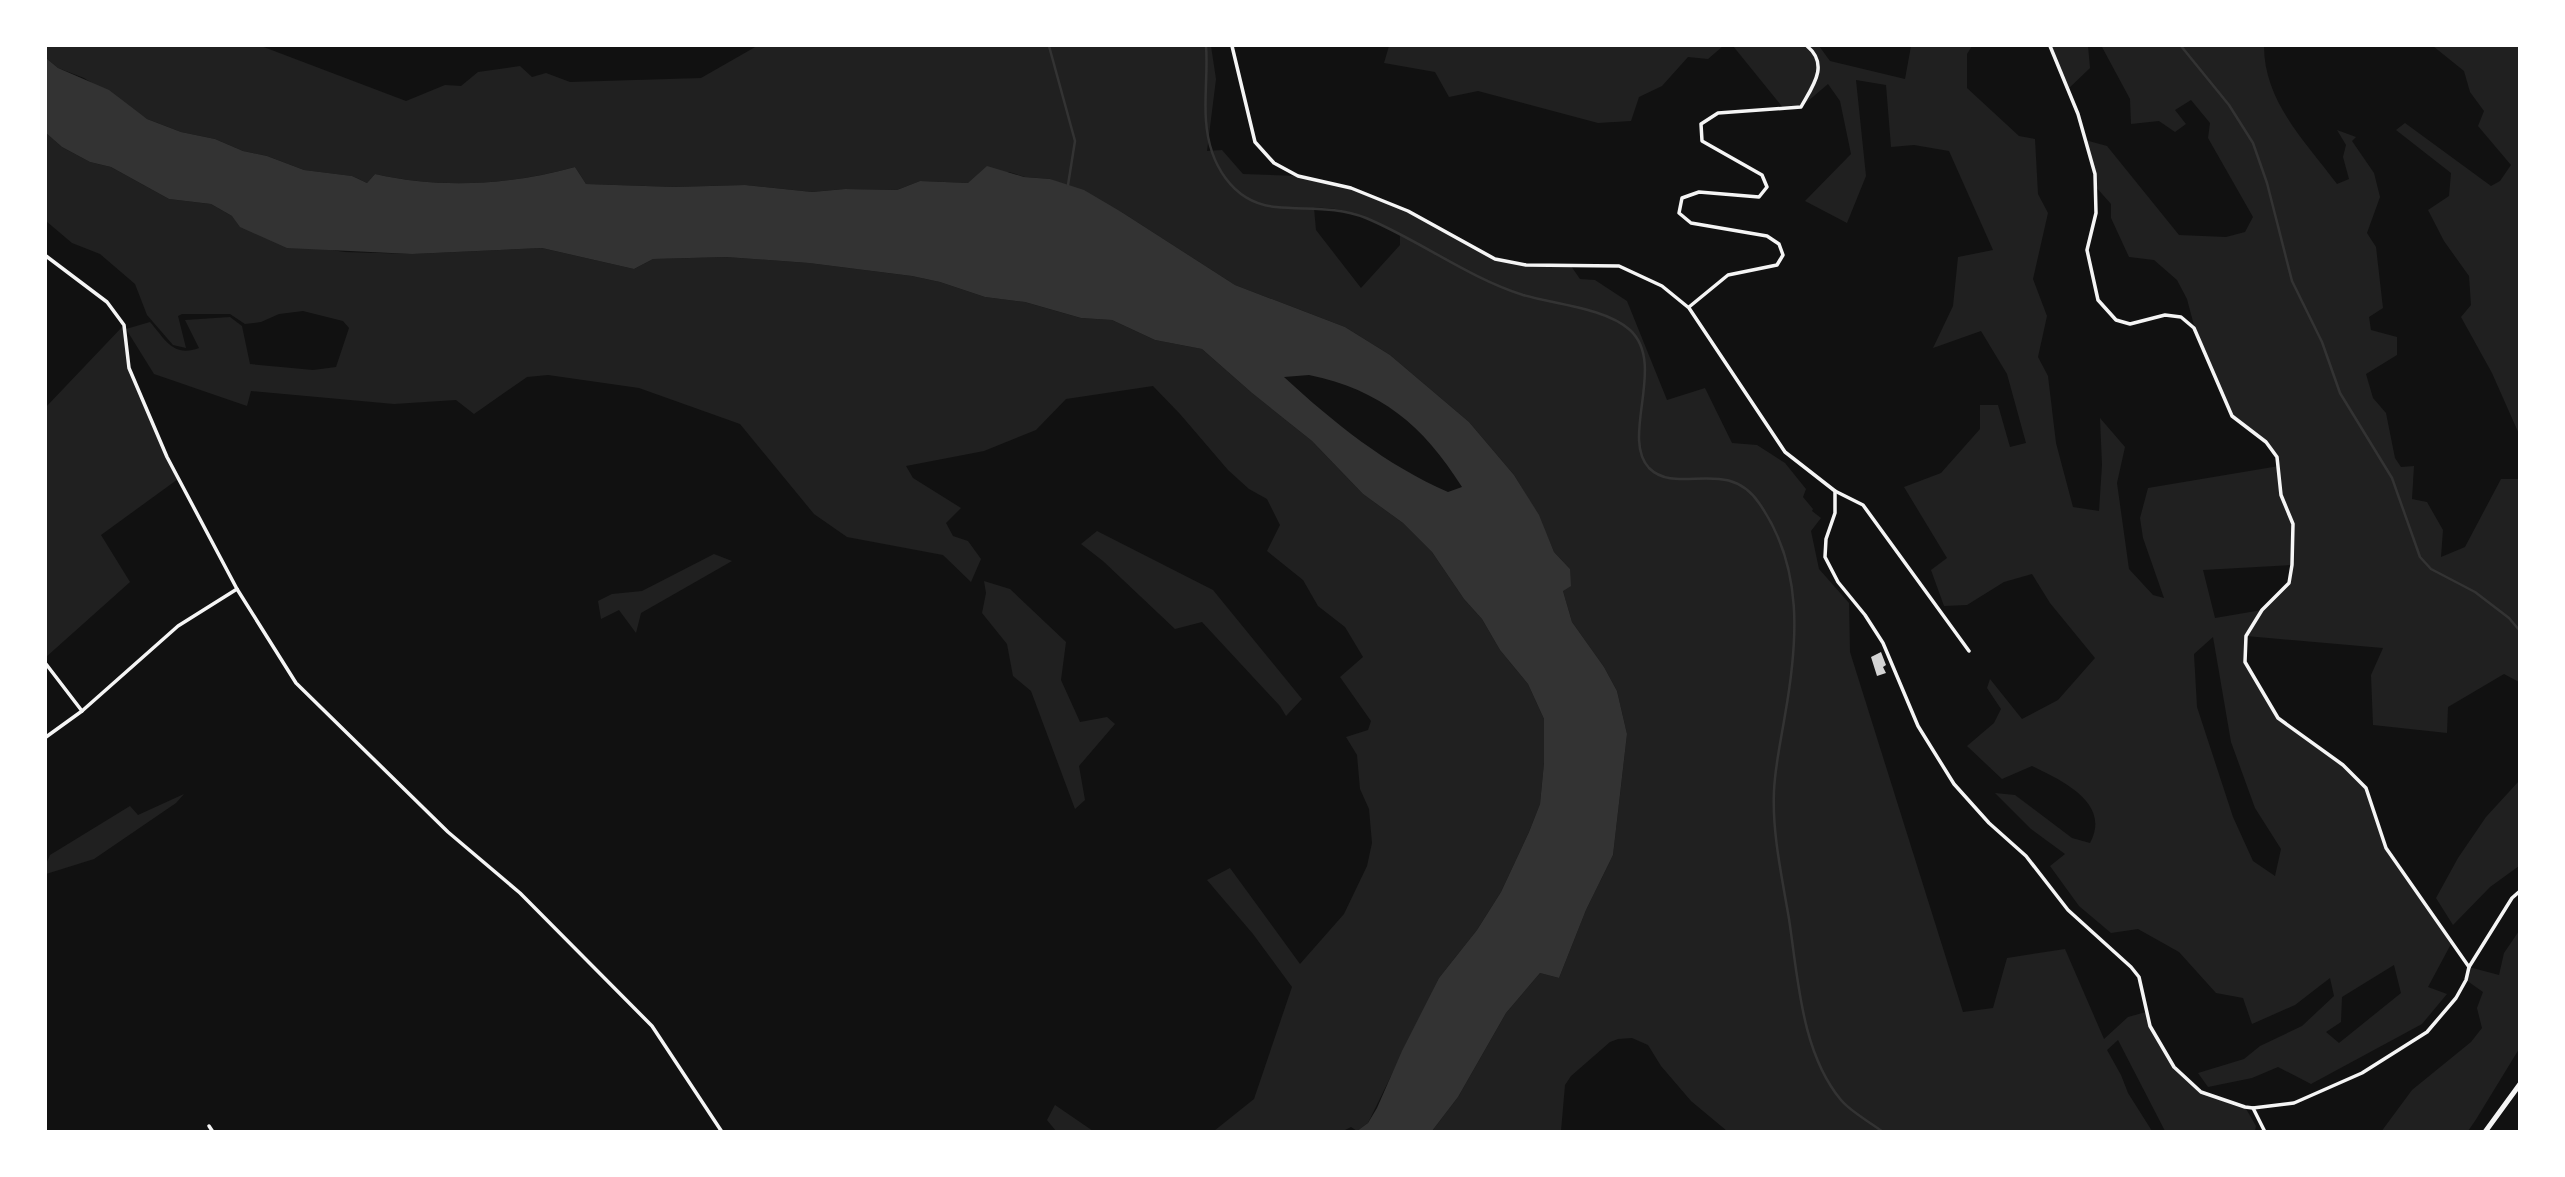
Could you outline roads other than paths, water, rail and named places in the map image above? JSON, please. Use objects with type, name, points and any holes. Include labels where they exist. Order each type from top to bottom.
[{"type":"main road","points":[[2485,1132],[2519,1084]]},
{"type":"street","points":[[1232,46],[1255,142],[1274,163],[1298,176],[1351,188],[1408,211],[1495,259],[1526,265],[1619,266],[1662,286],[1689,308],[1785,452],[1835,491],[1863,505],[1969,651]]},
{"type":"street","points":[[1689,308],[1728,275],[1777,265],[1783,255],[1779,244],[1767,236],[1691,223],[1679,213],[1682,198],[1699,192],[1759,197],[1767,187],[1762,175],[1702,141],[1701,124],[1718,113],[1801,107],[1818,77],[1818,62],[1807,46]]},
{"type":"street","points":[[2050,46],[2078,114],[2095,174],[2096,213],[2087,250],[2098,300],[2116,320],[2130,324],[2165,315],[2181,317],[2194,328],[2232,416],[2266,442],[2277,457],[2281,495],[2293,524],[2292,565],[2289,583],[2262,610],[2246,636],[2245,663],[2278,718],[2343,765],[2366,788],[2386,848],[2469,967]]},
{"type":"street","points":[[46,256],[107,302],[124,325],[129,368],[161,444],[237,589],[296,682],[448,832],[520,894],[652,1026],[722,1132]]},
{"type":"street","points":[[1835,491],[1835,513],[1826,539],[1825,558],[1838,582],[1865,615],[1883,643],[1918,726],[1954,785],[1989,824],[2026,856],[2068,910],[2132,967],[2139,977],[2150,1026],[2174,1067],[2201,1092],[2253,1108],[2294,1103],[2362,1073],[2427,1032],[2456,998],[2466,980],[2469,967],[2519,891]]},
{"type":"street","points":[[46,737],[82,711],[178,626],[237,589]]},
{"type":"street","points":[[46,664],[82,711]]},
{"type":"street","points":[[2253,1108],[2265,1132]]},
{"type":"street","points":[[209,1126],[213,1132]]},
{"type":"waterway","points":[[1049,46],[1075,141],[1068,185]]},
{"type":"waterway","points":[[1206,46],[1208,137],[1218,166],[1235,189],[1260,204],[1355,214],[1502,287],[1523,295],[1594,312],[1620,323],[1630,330],[1640,344],[1644,362],[1645,380],[1639,438],[1641,455],[1649,468],[1660,476],[1674,479],[1718,479],[1732,482],[1746,489],[1759,503],[1774,527],[1784,553],[1794,606],[1793,660],[1776,772],[1774,807],[1778,855],[1803,1013],[1817,1060],[1828,1081],[1845,1104],[1883,1132]]},
{"type":"waterway","points":[[2181,46],[2229,105],[2253,143],[2267,183],[2292,281],[2322,342],[2340,393],[2392,478],[2420,557],[2431,569],[2475,592],[2509,618],[2520,631]]}]
